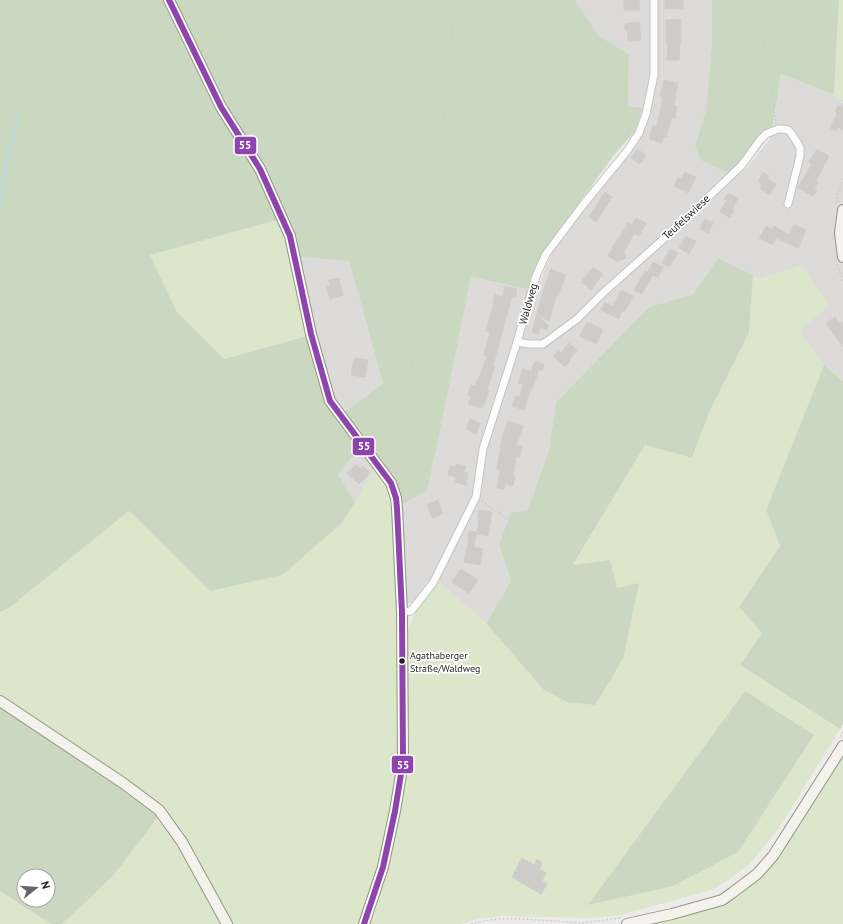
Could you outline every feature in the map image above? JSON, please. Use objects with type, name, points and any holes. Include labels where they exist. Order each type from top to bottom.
[{"type":"street","points":[[169,0],[221,107],[260,169],[290,236],[311,334],[330,401],[390,483],[396,498],[402,612],[403,762],[395,811],[383,868],[364,924]]},
{"type":"street","name":"Waldweg","points":[[402,612],[411,611],[433,583],[476,497],[483,449],[536,276],[546,254],[583,205],[627,151],[639,133],[646,114],[654,75],[654,0]]},
{"type":"street","points":[[778,129],[788,130],[800,148],[800,156],[788,204]]},
{"type":"street","name":"Teufelswiese","points":[[517,342],[543,344],[577,319],[742,165],[766,134],[778,129]]},
{"type":"street","points":[[840,207],[843,257]]},
{"type":"street","points":[[0,701],[159,810],[182,842],[227,924]]},
{"type":"street","points":[[624,921],[672,914],[722,900],[758,874],[773,856],[841,742]]},
{"type":"path","points":[[212,88],[222,80],[238,72],[249,74],[278,57],[290,52],[309,20],[330,11],[335,0]]},
{"type":"path","points":[[260,169],[278,156],[313,144],[408,97],[440,87],[448,75],[455,0]]},
{"type":"path","points":[[759,0],[766,56],[778,129]]},
{"type":"path","points":[[278,57],[283,76],[313,92],[335,97],[364,118]]},
{"type":"path","points":[[390,483],[414,433],[414,386],[411,361],[417,320],[412,284],[434,236],[434,229],[429,221],[430,190],[450,168],[444,154],[448,142],[444,112],[452,82],[448,75]]},
{"type":"path","points":[[840,207],[837,196],[843,179]]},
{"type":"path","points":[[411,361],[424,345],[444,337]]},
{"type":"path","points":[[476,497],[583,572],[624,598]]},
{"type":"path","points":[[539,668],[563,659],[552,637],[554,624],[570,590],[583,572]]},
{"type":"path","points":[[841,742],[843,732]]},
{"type":"path","points":[[472,924],[498,919],[523,919],[583,924],[624,921]]},
{"type":"shaded area","points":[[575,0],[712,0],[712,44],[706,111],[695,146],[728,173],[746,169],[772,136],[781,74],[843,100],[843,381],[824,365],[760,279],[718,258],[693,294],[649,307],[556,402],[549,450],[527,511],[511,512],[499,544],[511,581],[486,623],[432,576],[413,603],[406,603],[400,505],[427,490],[471,277],[536,291],[554,248],[636,146],[650,113],[643,108],[628,106],[629,54],[599,36]]},
{"type":"shaded area","points":[[297,257],[349,261],[383,383],[343,413],[333,400]]},
{"type":"shaded area","points":[[359,447],[375,468],[355,502],[338,475]]},
{"type":"green space","points":[[0,0],[575,0],[599,36],[629,54],[628,106],[643,108],[635,131],[615,154],[548,245],[527,289],[471,277],[427,491],[400,505],[343,413],[383,383],[349,261],[297,257],[284,218],[150,255],[177,312],[224,359],[307,336],[326,403],[359,447],[338,475],[355,502],[342,523],[282,575],[210,591],[129,511],[9,608],[0,612]]},
{"type":"green space","points":[[712,0],[839,0],[834,95],[781,74],[773,125],[759,137],[740,163],[728,173],[701,160],[695,146],[706,110],[712,43]]},
{"type":"green space","points":[[839,0],[843,0],[843,100],[834,95]]},
{"type":"green space","points":[[279,219],[291,257],[307,336],[224,359],[177,312],[150,255]]},
{"type":"green space","points":[[718,258],[753,275],[749,333],[709,413],[692,458],[645,445],[573,565],[610,560],[617,588],[639,583],[623,659],[595,705],[567,702],[544,690],[486,623],[511,581],[499,544],[511,512],[527,511],[549,450],[556,402],[649,307],[693,294]]},
{"type":"green space","points":[[802,265],[829,305],[799,331],[824,365],[766,510],[780,546],[739,607],[762,633],[740,665],[840,729],[779,828],[749,865],[715,889],[620,915],[591,918],[500,916],[478,919],[460,924],[369,924],[399,812],[406,642],[408,630],[415,613],[439,582],[486,623],[639,583],[617,588],[573,566],[645,445],[692,458],[709,413],[749,333],[753,275],[760,279]]},
{"type":"green space","points":[[824,365],[843,381],[843,724],[840,729],[740,665],[762,633],[739,607],[780,546],[766,510]]},
{"type":"green space","points":[[375,468],[387,483],[392,494],[398,627],[400,760],[380,866],[360,924],[232,924],[184,835],[159,805],[0,694],[0,612],[9,608],[129,511],[210,591],[342,523]]},
{"type":"green space","points":[[745,691],[814,735],[738,852],[673,886],[588,905]]},
{"type":"green space","points":[[0,706],[115,784],[158,817],[113,876],[62,924],[51,924],[26,908],[56,908],[56,868],[16,868],[16,901],[0,891]]},
{"type":"green space","points":[[843,756],[843,924],[652,924],[674,919],[721,900],[761,878],[790,840]]},
{"type":"green space","points":[[158,817],[185,855],[222,924],[62,924],[113,876]]},
{"type":"green space","points":[[0,891],[16,901],[16,908],[26,908],[51,924],[0,924]]},
{"type":"building","points":[[624,0],[639,0],[640,10],[624,10]]},
{"type":"building","points":[[665,0],[683,0],[683,9],[665,9]]},
{"type":"building","points":[[681,19],[679,60],[667,60],[668,43],[666,43],[666,20]]},
{"type":"building","points":[[639,22],[641,40],[628,41],[625,24]]},
{"type":"building","points":[[664,80],[678,83],[674,105],[677,106],[675,118],[672,117],[666,137],[664,136],[661,143],[649,139],[653,125],[657,126],[663,97],[660,96]]},
{"type":"building","points":[[843,103],[843,130],[838,127],[836,131],[830,128],[837,114],[835,112],[838,106],[841,107]]},
{"type":"building","points":[[637,149],[646,155],[640,164],[631,158]]},
{"type":"building","points":[[817,149],[829,156],[816,181],[818,182],[814,188],[817,190],[813,196],[798,188],[812,164],[809,162]]},
{"type":"building","points":[[685,172],[696,177],[688,193],[674,186],[678,178],[681,179]]},
{"type":"building","points":[[763,172],[769,176],[767,179],[776,184],[770,195],[760,189],[762,184],[758,182]]},
{"type":"building","points":[[605,192],[612,197],[596,222],[589,217]]},
{"type":"building","points":[[728,193],[738,198],[732,209],[734,210],[730,218],[720,212],[727,200],[724,199]]},
{"type":"building","points":[[636,218],[646,223],[639,236],[634,233],[624,252],[626,258],[619,260],[618,262],[608,256],[628,223],[632,225]]},
{"type":"building","points":[[705,219],[713,223],[708,233],[700,229]]},
{"type":"building","points":[[794,225],[806,230],[798,248],[776,238],[772,245],[759,238],[766,226],[772,229],[774,226],[789,235]]},
{"type":"building","points":[[686,236],[696,241],[689,254],[679,248]]},
{"type":"building","points":[[670,249],[678,253],[669,267],[662,263]]},
{"type":"building","points":[[653,262],[663,267],[658,277],[653,275],[642,294],[634,290],[645,271],[649,273],[648,272]]},
{"type":"building","points":[[593,267],[603,274],[591,290],[581,282]]},
{"type":"building","points":[[551,269],[566,275],[558,296],[556,296],[549,321],[537,315],[548,325],[547,330],[540,328],[538,334],[532,332],[543,291]]},
{"type":"building","points":[[339,278],[343,295],[330,299],[327,287],[330,286],[329,280]]},
{"type":"building","points":[[505,286],[517,289],[516,297],[512,296],[493,366],[495,366],[487,390],[489,390],[485,404],[482,405],[482,408],[468,404],[471,396],[468,395],[471,385],[475,386],[477,380],[478,381],[487,356],[484,355],[490,332],[486,331],[495,295],[503,297]]},
{"type":"building","points":[[621,290],[633,296],[627,308],[624,312],[622,311],[619,319],[601,310],[605,302],[613,306]]},
{"type":"building","points":[[835,317],[840,324],[843,322],[843,347],[826,323]]},
{"type":"building","points":[[587,322],[603,330],[596,344],[580,336]]},
{"type":"building","points":[[569,343],[577,350],[565,367],[553,356],[558,351],[561,353]]},
{"type":"building","points":[[354,358],[368,360],[365,377],[351,375]]},
{"type":"building","points":[[535,361],[544,364],[542,371],[539,370],[524,410],[512,406],[516,395],[520,397],[523,384],[518,383],[523,369],[531,372]]},
{"type":"building","points":[[470,419],[480,423],[476,434],[466,429]]},
{"type":"building","points":[[508,421],[523,426],[516,446],[522,446],[520,457],[516,457],[513,486],[505,484],[504,489],[497,488],[500,470],[497,470],[502,438]]},
{"type":"building","points":[[456,464],[466,466],[464,472],[468,473],[466,485],[455,482],[456,477],[448,475],[450,466],[456,467]]},
{"type":"building","points":[[356,465],[361,469],[363,466],[370,473],[359,484],[347,473]]},
{"type":"building","points":[[438,500],[443,514],[432,518],[427,505]]},
{"type":"building","points":[[479,510],[492,512],[488,536],[477,534]]},
{"type":"building","points":[[469,531],[476,532],[474,547],[483,549],[480,565],[464,562]]},
{"type":"building","points":[[461,569],[478,580],[469,593],[452,582]]},
{"type":"building","points":[[522,858],[534,865],[537,859],[543,863],[539,869],[546,873],[542,881],[547,884],[541,894],[512,877]]},
{"type":"waterway","points":[[0,205],[5,173],[18,114]]},
{"type":"transit line","name":"55","points":[[169,0],[221,107],[260,169],[290,236],[311,334],[330,401],[391,483],[396,498],[402,612],[403,762],[395,811],[383,867],[364,924]]},
{"type":"place","name":"Agathaberger Straße/Waldweg","points":[[402,661]]}]
